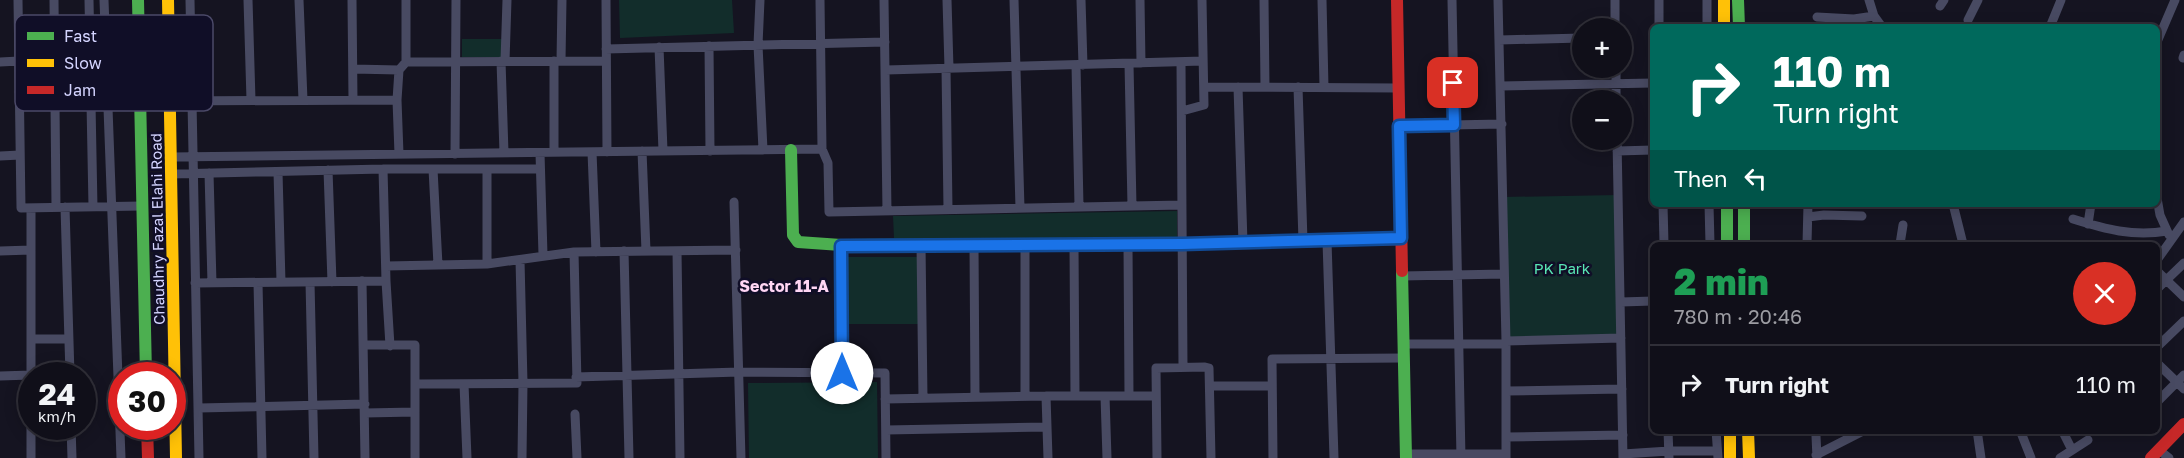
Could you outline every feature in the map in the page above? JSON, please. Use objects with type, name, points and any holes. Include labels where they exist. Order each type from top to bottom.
[{"type":"main road","name":"Chaudhry Fazal Elahi Road","points":[[138,0],[138,15]]},
{"type":"main road","points":[[146,0],[146,15]]},
{"type":"main road","name":"Chaudhry Fazal Elahi Road","points":[[168,0],[168,15]]},
{"type":"main road","points":[[1396,0],[1406,456]]},
{"type":"main road","points":[[1724,0],[1724,24]]},
{"type":"main road","points":[[1738,0],[1739,24]]},
{"type":"main road","name":"Chaudhry Fazal Elahi Road","points":[[140,111],[146,362]]},
{"type":"main road","name":"Chaudhry Fazal Elahi Road","points":[[170,111],[176,458]]},
{"type":"main road","points":[[791,150],[793,235],[798,242],[805,244],[841,246],[1128,245],[1401,238]]},
{"type":"main road","points":[[1727,207],[1727,242]]},
{"type":"main road","points":[[1744,207],[1744,242]]},
{"type":"main road","points":[[2160,455],[2184,424]]},
{"type":"main road","points":[[1730,434],[1730,458]]},
{"type":"main road","points":[[1748,434],[1749,458]]},
{"type":"main road","points":[[147,440],[148,458]]},
{"type":"street","points":[[18,0],[18,15]]},
{"type":"street","points":[[54,0],[54,15]]},
{"type":"street","points":[[88,0],[88,15]]},
{"type":"street","points":[[104,0],[104,15]]},
{"type":"street","points":[[190,0],[190,15]]},
{"type":"street","points":[[248,0],[251,100]]},
{"type":"street","points":[[299,0],[303,100]]},
{"type":"street","points":[[352,0],[353,100]]},
{"type":"street","points":[[399,154],[397,100],[399,70],[406,62],[406,0]]},
{"type":"street","points":[[455,154],[456,0]]},
{"type":"street","points":[[504,153],[503,61],[507,0]]},
{"type":"street","points":[[554,152],[562,0]]},
{"type":"street","points":[[606,0],[607,152]]},
{"type":"street","points":[[760,0],[758,45],[763,150]]},
{"type":"street","points":[[820,0],[822,149],[828,163],[830,212],[1182,206]]},
{"type":"street","points":[[884,0],[887,210]]},
{"type":"street","points":[[947,0],[948,209]]},
{"type":"street","points":[[1014,0],[1020,208]]},
{"type":"street","points":[[1079,206],[1081,0]]},
{"type":"street","points":[[1140,0],[1141,63]]},
{"type":"street","points":[[1182,111],[1204,105],[1202,0]]},
{"type":"street","points":[[1263,0],[1265,87]]},
{"type":"street","points":[[1322,0],[1324,87]]},
{"type":"street","points":[[1452,0],[1461,456]]},
{"type":"street","points":[[1406,456],[1506,456],[1506,342],[1498,0]]},
{"type":"street","points":[[1615,0],[1615,18]]},
{"type":"street","points":[[1659,0],[1659,24]]},
{"type":"street","points":[[1707,0],[1707,24]]},
{"type":"street","points":[[1869,0],[1874,16],[1880,24]]},
{"type":"street","points":[[1968,20],[1978,0]]},
{"type":"street","points":[[2051,24],[2061,0]]},
{"type":"street","points":[[2160,35],[2176,0],[2184,5]]},
{"type":"street","points":[[1817,17],[1854,19],[1874,16]]},
{"type":"street","points":[[1499,40],[1572,38]]},
{"type":"street","points":[[606,49],[885,42]]},
{"type":"street","points":[[709,46],[710,151]]},
{"type":"street","points":[[659,48],[663,151]]},
{"type":"street","points":[[0,62],[15,61]]},
{"type":"street","points":[[406,62],[606,61]]},
{"type":"street","points":[[886,70],[1203,61]]},
{"type":"street","points":[[1181,62],[1182,367]]},
{"type":"street","points":[[1129,63],[1132,206]]},
{"type":"street","points":[[353,69],[399,70]]},
{"type":"street","points":[[1616,78],[1616,90]]},
{"type":"street","points":[[1501,86],[1650,83]]},
{"type":"street","points":[[1204,87],[1398,88]]},
{"type":"street","points":[[1239,87],[1244,243]]},
{"type":"street","points":[[1298,87],[1303,241]]},
{"type":"street","points":[[213,100],[397,100]]},
{"type":"street","points":[[20,111],[21,208],[142,206]]},
{"type":"street","points":[[56,111],[70,362]]},
{"type":"street","points":[[91,111],[93,207]]},
{"type":"street","points":[[108,111],[121,458]]},
{"type":"street","points":[[192,111],[199,458]]},
{"type":"street","points":[[1399,126],[1502,124]]},
{"type":"street","points":[[171,157],[822,149]]},
{"type":"street","points":[[1650,150],[1617,151],[1623,456],[1717,454],[1716,434]]},
{"type":"street","points":[[642,151],[646,251]]},
{"type":"street","points":[[592,152],[596,252]]},
{"type":"street","points":[[540,153],[543,255]]},
{"type":"street","points":[[0,156],[20,155]]},
{"type":"street","points":[[171,174],[383,169],[540,170]]},
{"type":"street","points":[[383,169],[390,346]]},
{"type":"street","points":[[434,169],[438,265]]},
{"type":"street","points":[[487,169],[488,264]]},
{"type":"street","points":[[328,170],[332,282]]},
{"type":"street","points":[[278,172],[281,282]]},
{"type":"street","points":[[209,173],[212,283]]},
{"type":"street","points":[[734,202],[741,458]]},
{"type":"street","points":[[1663,207],[1664,242]]},
{"type":"street","points":[[1709,207],[1710,242]]},
{"type":"street","points":[[1807,242],[1808,207]]},
{"type":"street","points":[[1954,207],[1962,242]]},
{"type":"street","points":[[2088,224],[2091,207]]},
{"type":"street","points":[[2159,207],[2171,240]]},
{"type":"street","points":[[31,208],[31,362]]},
{"type":"street","points":[[1808,217],[1862,216]]},
{"type":"street","points":[[2073,219],[2127,233],[2149,234],[2167,231]]},
{"type":"street","points":[[2160,256],[2184,222]]},
{"type":"street","points":[[1900,242],[1903,225]]},
{"type":"street","points":[[1327,241],[1335,458]]},
{"type":"street","points":[[921,245],[923,398]]},
{"type":"street","points":[[974,245],[975,396]]},
{"type":"street","points":[[1025,245],[1025,396]]},
{"type":"street","points":[[1074,245],[1075,396]]},
{"type":"street","points":[[1128,245],[1129,396]]},
{"type":"street","points":[[841,246],[842,373]]},
{"type":"street","points":[[0,251],[31,250]]},
{"type":"street","points":[[677,250],[680,458]]},
{"type":"street","points":[[386,266],[488,264],[574,252],[736,250]]},
{"type":"street","points":[[624,251],[629,458]]},
{"type":"street","points":[[415,384],[577,383],[574,252]]},
{"type":"street","points":[[520,260],[522,458]]},
{"type":"street","points":[[2160,286],[2184,263]]},
{"type":"street","points":[[2160,273],[2184,297]]},
{"type":"street","points":[[1402,276],[1504,274]]},
{"type":"street","points":[[362,281],[365,458]]},
{"type":"street","points":[[195,284],[386,281]]},
{"type":"street","points":[[310,282],[314,458]]},
{"type":"street","points":[[258,283],[262,458]]},
{"type":"street","points":[[1621,302],[1650,301]]},
{"type":"street","points":[[2160,344],[2184,321]]},
{"type":"street","points":[[1403,344],[1620,338]]},
{"type":"street","points":[[31,339],[69,339]]},
{"type":"street","points":[[363,345],[415,345],[415,458]]},
{"type":"street","points":[[1273,458],[1272,359],[1403,358]]},
{"type":"street","points":[[2160,365],[2182,382],[2160,400]]},
{"type":"street","points":[[1157,458],[1155,368],[1182,367],[1209,368],[1211,458]]},
{"type":"street","points":[[576,377],[740,372],[885,373],[886,458]]},
{"type":"street","points":[[0,376],[18,375]]},
{"type":"street","points":[[464,384],[467,458]]},
{"type":"street","points":[[1210,386],[1271,386]]},
{"type":"street","points":[[1506,392],[1622,389]]},
{"type":"street","points":[[885,399],[975,396],[1156,396]]},
{"type":"street","points":[[1046,396],[1048,458]]},
{"type":"street","points":[[1105,396],[1107,458]]},
{"type":"street","points":[[199,408],[313,405],[415,412]]},
{"type":"street","points":[[575,414],[577,458]]},
{"type":"street","points":[[886,430],[1047,427]]},
{"type":"street","points":[[1668,434],[1669,454]]},
{"type":"street","points":[[1816,436],[1817,457],[1858,434]]},
{"type":"street","points":[[1978,434],[1981,458]]},
{"type":"street","points":[[2021,434],[2031,458]]},
{"type":"street","points":[[2064,434],[2072,450]]},
{"type":"street","points":[[1506,437],[1623,435]]},
{"type":"street","points":[[31,440],[31,458]]},
{"type":"street","points":[[71,440],[72,458]]},
{"type":"street","points":[[2060,458],[2088,440]]},
{"type":"green space","points":[[619,0],[732,0],[734,33],[620,38]]},
{"type":"green space","points":[[462,39],[502,39],[502,57],[462,57]]},
{"type":"green space","name":"PK Park","points":[[1618,195],[1621,338],[1506,344],[1503,197]]},
{"type":"green space","points":[[1177,211],[1177,238],[894,238],[893,216]]},
{"type":"green space","points":[[846,257],[918,257],[919,324],[846,324]]},
{"type":"green space","points":[[877,382],[878,458],[749,458],[748,383]]},
{"type":"traffic: fast","points":[[138,0],[138,15]]},
{"type":"traffic: fast","points":[[1738,0],[1739,24]]},
{"type":"traffic: fast","points":[[140,111],[146,362]]},
{"type":"traffic: fast","points":[[791,150],[793,235],[798,242],[841,245],[1203,244]]},
{"type":"traffic: fast","points":[[1727,207],[1727,242]]},
{"type":"traffic: fast","points":[[1744,207],[1744,242]]},
{"type":"traffic: fast","points":[[1402,271],[1406,458]]},
{"type":"traffic: slow","points":[[168,0],[168,15]]},
{"type":"traffic: slow","points":[[1724,0],[1724,24]]},
{"type":"traffic: slow","points":[[170,111],[176,458]]},
{"type":"traffic: slow","points":[[1730,434],[1730,458]]},
{"type":"traffic: slow","points":[[1748,434],[1749,458]]},
{"type":"traffic: jam","points":[[1397,0],[1402,271]]},
{"type":"traffic: jam","points":[[1203,244],[1401,239]]},
{"type":"traffic: jam","points":[[2151,458],[2184,424]]},
{"type":"traffic: jam","points":[[147,440],[148,458]]},
{"type":"district","name":"Sector 11-A","points":[[784,286]]},
{"type":"route","points":[[842,373],[841,246],[1182,244],[1401,238],[1399,126],[1454,125],[1453,83]]}]
